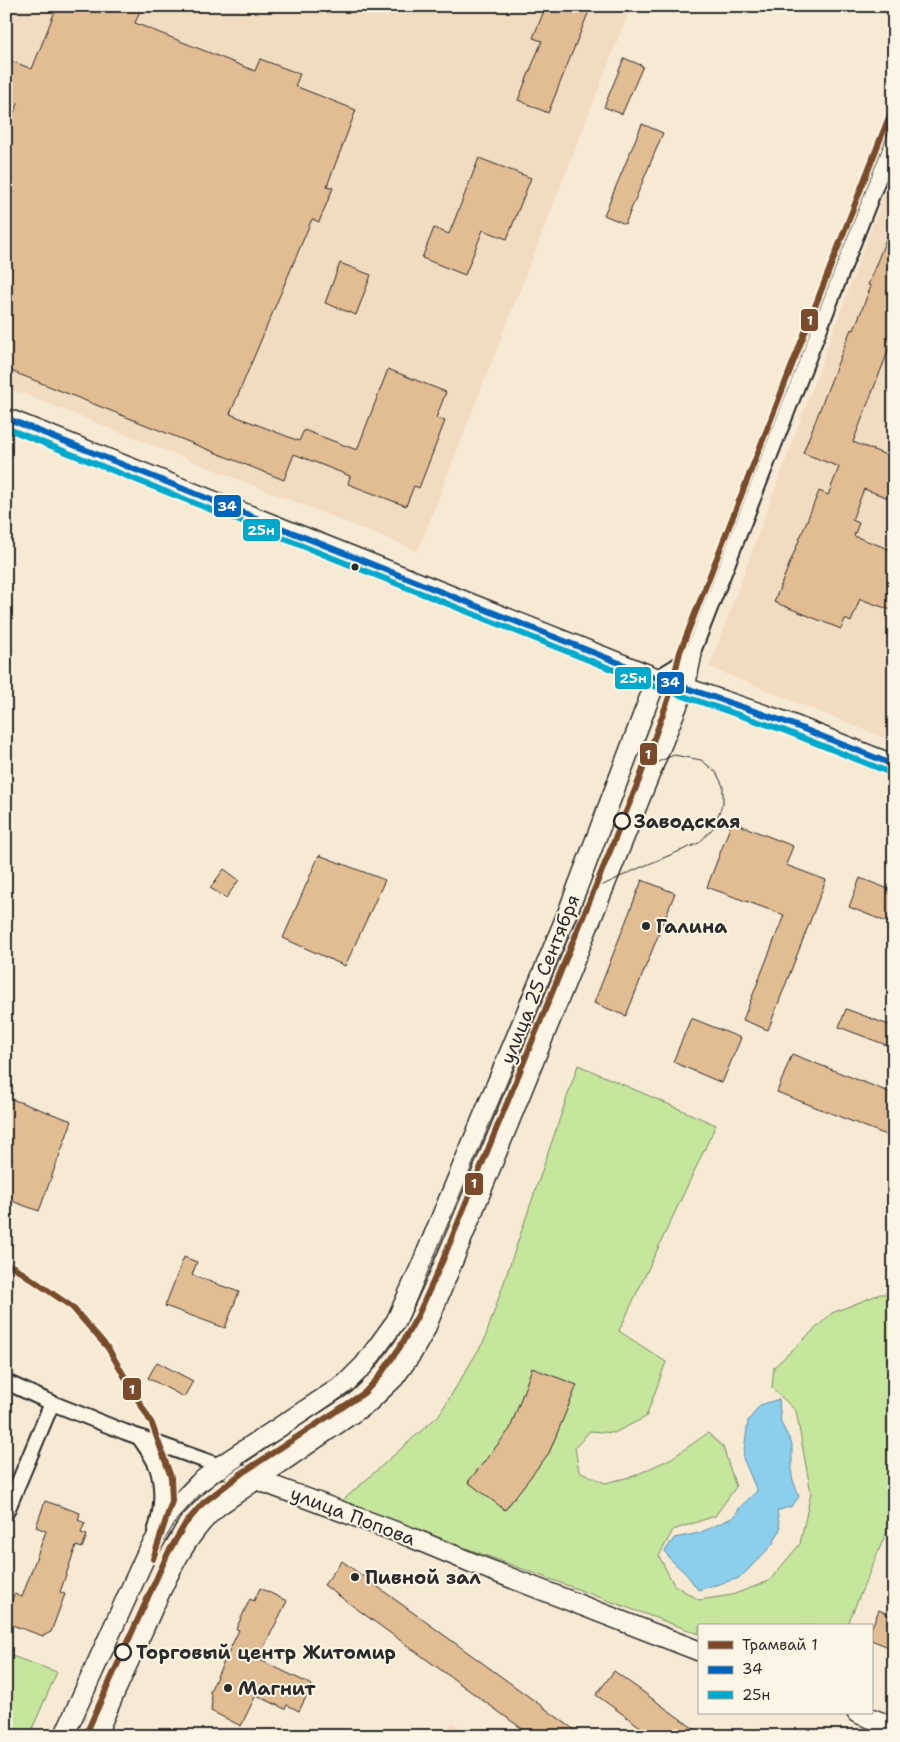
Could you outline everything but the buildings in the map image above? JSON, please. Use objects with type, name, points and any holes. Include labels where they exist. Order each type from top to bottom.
[{"type":"main road","points":[[6,418],[657,678],[786,722],[894,766]]},
{"type":"main road","points":[[96,1736],[156,1602],[186,1543],[206,1516],[369,1402],[394,1378],[412,1353],[425,1330],[685,687],[692,654]]},
{"type":"main road","name":"улица 25 Сентября","points":[[64,1736],[145,1557],[172,1511],[199,1483],[220,1466],[345,1384],[364,1365],[396,1321],[421,1266],[568,912],[657,678]]},
{"type":"main road","name":"улица Попова","points":[[220,1466],[410,1537],[698,1651]]},
{"type":"main road","points":[[861,1714],[894,1727]]},
{"type":"street","points":[[657,678],[676,667],[692,654],[894,139]]},
{"type":"street","name":"улица Попова","points":[[6,1382],[52,1403],[220,1466]]},
{"type":"street","points":[[6,1513],[52,1403]]},
{"type":"street","points":[[139,1437],[157,1467],[161,1504],[157,1526],[145,1557]]},
{"type":"shaded area","points":[[6,6],[631,6],[418,551],[6,387]]},
{"type":"shaded area","points":[[894,167],[894,742],[709,667]]},
{"type":"shaded area","points":[[452,1722],[473,1736],[444,1736]]},
{"type":"green space","points":[[578,1065],[716,1125],[619,1331],[666,1362],[646,1417],[614,1433],[590,1431],[575,1448],[579,1471],[605,1483],[634,1476],[672,1458],[708,1433],[723,1447],[736,1487],[715,1516],[673,1530],[659,1556],[674,1585],[699,1600],[732,1595],[769,1581],[800,1544],[811,1493],[796,1411],[772,1388],[774,1367],[832,1313],[880,1294],[894,1294],[894,1514],[848,1624],[698,1624],[698,1634],[341,1502],[439,1415],[484,1341]]},
{"type":"green space","points":[[6,1654],[57,1672],[29,1736],[6,1736]]},
{"type":"water","points":[[779,1399],[781,1423],[792,1444],[792,1477],[799,1497],[792,1506],[777,1511],[780,1529],[773,1544],[740,1578],[698,1590],[665,1551],[674,1538],[699,1533],[734,1517],[740,1507],[757,1491],[743,1458],[748,1421],[760,1405]]},
{"type":"tram line","name":"1","points":[[85,1736],[168,1553],[185,1524],[203,1503],[242,1473],[364,1393],[378,1378],[400,1347],[418,1315],[442,1262],[639,780],[669,697],[680,652],[894,104]]},
{"type":"tram line","points":[[154,1557],[177,1519],[201,1493],[357,1387],[378,1365],[401,1333],[586,893],[699,843],[713,828],[723,803],[723,786],[716,772],[701,760],[674,755],[651,765],[639,780]]},
{"type":"tram line","name":"1","points":[[6,1264],[14,1267],[72,1307],[108,1348],[152,1424],[171,1477],[172,1501],[153,1559]]},
{"type":"transit line","name":"34","points":[[6,418],[657,678],[786,722],[894,765]]},
{"type":"transit line","name":"25н","points":[[6,428],[654,686],[783,730],[891,773]]},
{"type":"place","name":"Заводская","points":[[622,821]]},
{"type":"place","name":"Галина","points":[[646,926]]},
{"type":"place","name":"Пивной зал","points":[[355,1577]]},
{"type":"place","name":"Торговый центр Житомир","points":[[123,1652]]},
{"type":"place","name":"Магнит","points":[[228,1688]]}]
